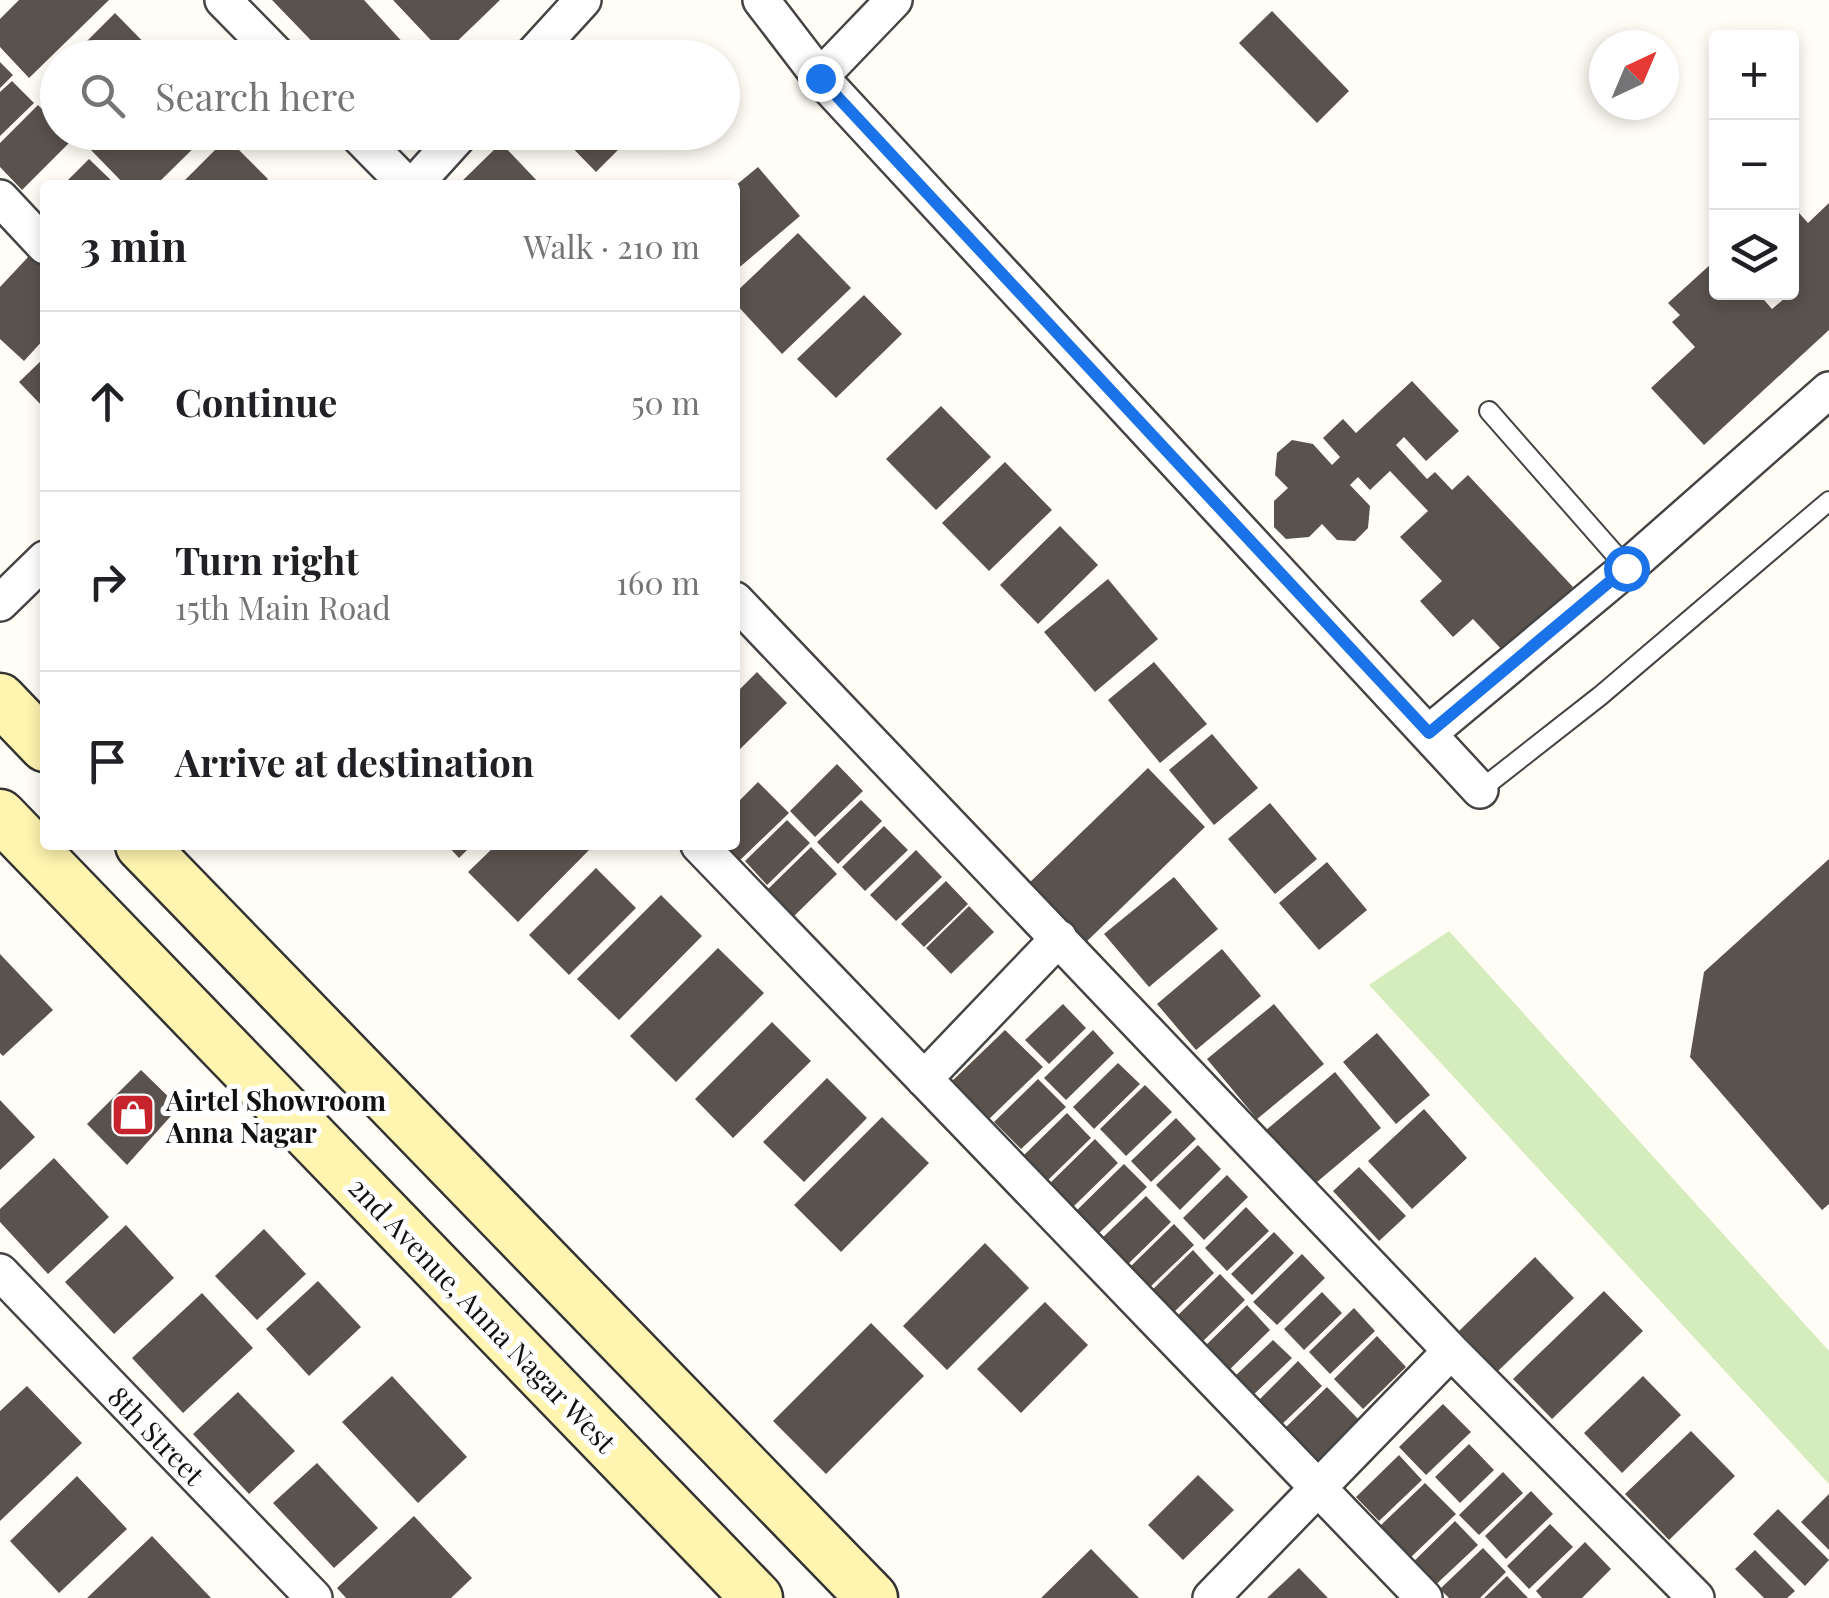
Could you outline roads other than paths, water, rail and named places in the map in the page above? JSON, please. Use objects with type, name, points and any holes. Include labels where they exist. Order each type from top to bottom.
[{"type":"main road","points":[[0,699],[40,741]]},
{"type":"main road","name":"2nd Avenue, Anna Nagar West","points":[[0,814],[757,1598]]},
{"type":"main road","points":[[146,850],[872,1598]]},
{"type":"street","points":[[223,0],[262,40]]},
{"type":"street","points":[[546,40],[583,0]]},
{"type":"street","points":[[761,0],[820,78],[1480,790]]},
{"type":"street","points":[[820,78],[894,0]]},
{"type":"street","points":[[374,150],[405,180]]},
{"type":"street","points":[[415,180],[444,150]]},
{"type":"street","points":[[0,198],[40,241]]},
{"type":"street","points":[[1429,733],[1829,390]]},
{"type":"street","points":[[0,603],[40,564]]},
{"type":"street","points":[[740,605],[1451,1351],[1696,1598]]},
{"type":"street","points":[[704,850],[1424,1598]]},
{"type":"street","points":[[924,1079],[1059,938]]},
{"type":"street","name":"8th Street","points":[[0,1272],[314,1598]]},
{"type":"street","points":[[1211,1598],[1451,1351]]},
{"type":"lane","points":[[1490,411],[1626,568]]},
{"type":"lane","points":[[1480,790],[1600,696],[1829,500]]},
{"type":"place","name":"Airtel Showroom Anna Nagar","points":[[133,1115]]}]
